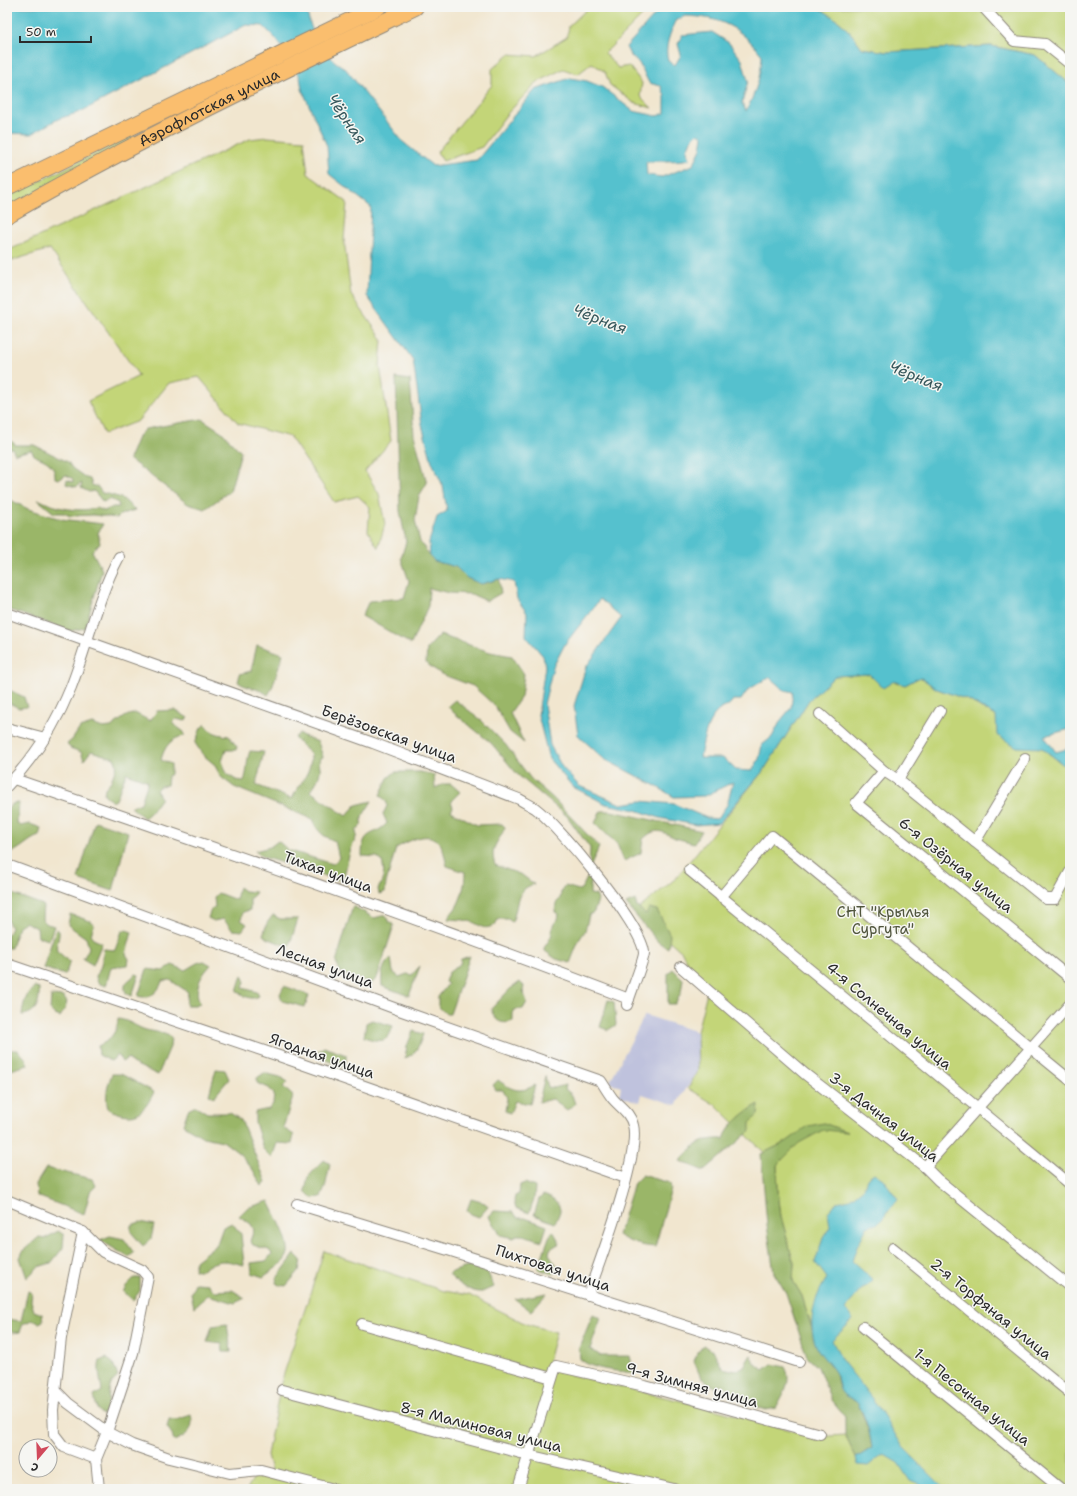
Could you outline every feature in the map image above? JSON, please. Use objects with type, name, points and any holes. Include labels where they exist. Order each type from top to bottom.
[{"type":"main road","name":"Аэрофлотская улица","points":[[7,187],[378,7]]},
{"type":"main road","name":"Аэрофлотская улица","points":[[7,215],[68,180],[265,79],[415,7]]},
{"type":"street","points":[[983,7],[1014,41],[1045,44],[1070,64]]},
{"type":"street","points":[[10,783],[45,738],[70,688],[109,576],[119,557]]},
{"type":"street","name":"Берёзовская улица","points":[[7,614],[373,743],[514,797],[536,809],[601,880],[633,925],[644,952],[628,1002]]},
{"type":"street","points":[[898,780],[940,712]]},
{"type":"street","points":[[820,714],[884,771],[898,780],[1046,900],[1056,899],[1070,872]]},
{"type":"street","points":[[7,728],[45,738]]},
{"type":"street","points":[[975,842],[1025,759]]},
{"type":"street","name":"6-я Озёрная улица","points":[[884,771],[856,803],[1070,978]]},
{"type":"street","name":"Тихая улица","points":[[10,783],[345,894],[510,953],[628,1002]]},
{"type":"street","points":[[721,897],[772,836],[1070,1080]]},
{"type":"street","name":"Лесная улица","points":[[7,865],[557,1067],[602,1081],[613,1099],[622,1107],[630,1118],[634,1127],[632,1156],[626,1178],[610,1233],[588,1295]]},
{"type":"street","name":"4-я Солнечная улица","points":[[690,870],[977,1109],[1070,1184]]},
{"type":"street","name":"Ягодная улица","points":[[7,964],[272,1054],[626,1178]]},
{"type":"street","name":"3-я Дачная улица","points":[[681,967],[805,1074],[925,1166],[938,1180],[1070,1287]]},
{"type":"street","points":[[925,1166],[1070,1004]]},
{"type":"street","points":[[7,1200],[83,1232],[103,1252],[142,1270],[148,1277],[133,1353],[107,1432],[96,1460],[99,1489]]},
{"type":"street","name":"Пихтовая улица","points":[[297,1204],[799,1362]]},
{"type":"street","points":[[83,1232],[61,1338],[55,1390],[54,1434],[64,1447],[96,1460]]},
{"type":"street","name":"2-я Торфяная улица","points":[[893,1248],[1070,1393]]},
{"type":"street","points":[[362,1324],[552,1378],[518,1489]]},
{"type":"street","name":"1-я Песочная улица","points":[[863,1327],[1061,1489]]},
{"type":"street","name":"9-я Зимняя улица","points":[[552,1378],[556,1366],[645,1386],[820,1434]]},
{"type":"street","points":[[55,1390],[68,1403],[107,1432],[132,1445],[169,1458],[230,1473],[261,1470],[334,1489]]},
{"type":"street","name":"8-я Малиновая улица","points":[[282,1390],[528,1455],[674,1489]]},
{"type":"shaded area","points":[[645,1015],[697,1032],[698,1070],[676,1105],[642,1094],[640,1102],[619,1096],[621,1087],[609,1083]]},
{"type":"green space","points":[[589,7],[647,7],[646,12],[605,53],[618,68],[629,66],[642,83],[640,96],[652,108],[634,103],[610,85],[605,72],[592,63],[578,74],[563,69],[536,83],[506,115],[482,147],[443,161],[437,152],[492,85],[492,69],[509,54],[536,56],[567,37],[569,26]]},
{"type":"green space","points":[[817,7],[1070,7],[1070,84],[1035,55],[991,46],[887,52],[862,48],[842,24],[831,15]]},
{"type":"green space","points":[[131,136],[135,138],[7,208],[7,197]]},
{"type":"green space","points":[[267,137],[304,140],[308,174],[347,202],[344,240],[351,295],[382,339],[380,366],[391,441],[365,471],[379,494],[385,524],[378,548],[368,531],[370,507],[358,496],[334,502],[290,437],[238,423],[199,377],[169,383],[138,421],[104,434],[88,401],[139,376],[50,249],[7,262],[7,251],[250,139]]},
{"type":"green space","points":[[396,378],[410,380],[414,435],[427,483],[419,496],[415,520],[420,542],[434,561],[456,567],[467,578],[481,584],[499,579],[501,593],[487,601],[471,594],[449,593],[429,588],[428,606],[411,644],[362,616],[369,601],[404,598],[409,581],[401,558],[406,542],[400,511]]},
{"type":"green space","points":[[202,419],[222,432],[241,452],[230,491],[205,509],[188,504],[129,459],[139,435],[145,429]]},
{"type":"green space","points":[[7,438],[16,445],[34,445],[68,462],[72,468],[86,478],[90,479],[92,485],[98,487],[102,493],[123,499],[135,510],[120,515],[117,518],[93,515],[70,516],[64,513],[54,513],[38,500],[61,508],[76,510],[97,508],[104,511],[113,507],[119,507],[118,503],[110,499],[103,502],[94,491],[89,492],[81,488],[82,483],[76,487],[66,484],[67,480],[73,482],[73,479],[66,475],[59,479],[55,478],[55,473],[52,466],[43,459],[35,456],[31,450],[15,454],[12,448],[7,449]]},
{"type":"green space","points":[[7,498],[28,509],[61,519],[103,524],[98,533],[100,543],[92,551],[102,570],[85,628],[70,631],[7,609]]},
{"type":"green space","points":[[440,635],[490,652],[512,656],[524,674],[521,697],[510,713],[524,743],[510,732],[495,706],[473,686],[441,674],[426,663],[427,649]]},
{"type":"green space","points":[[257,645],[283,654],[272,688],[268,695],[238,682],[240,674],[251,671]]},
{"type":"green space","name":"CНТ \"Крылья Сургута\"","points":[[870,674],[905,685],[920,677],[937,689],[968,700],[996,716],[1034,747],[1042,748],[1070,770],[1070,1489],[247,1489],[256,1474],[273,1478],[267,1455],[281,1383],[324,1251],[444,1291],[469,1295],[526,1324],[556,1332],[546,1369],[706,1407],[815,1437],[845,1435],[856,1458],[872,1448],[818,1349],[802,1296],[793,1281],[794,1263],[781,1217],[777,1165],[717,1106],[688,1088],[698,1070],[697,1032],[708,988],[692,973],[682,952],[636,911],[675,879],[764,770],[809,700],[835,676]]},
{"type":"green space","points":[[7,689],[24,697],[27,707],[19,708],[7,702]]},
{"type":"green space","points":[[455,700],[480,719],[505,744],[531,779],[553,798],[599,847],[589,870],[590,848],[567,816],[518,775],[491,743],[453,712],[448,706]]},
{"type":"green space","points":[[175,710],[188,718],[185,721],[176,719],[172,723],[184,732],[184,736],[172,741],[164,751],[161,760],[171,764],[171,774],[168,776],[167,785],[160,786],[156,790],[161,798],[150,813],[144,818],[131,807],[141,803],[148,781],[126,773],[116,800],[112,802],[104,794],[105,788],[111,781],[117,765],[114,758],[91,751],[84,760],[81,752],[70,748],[67,744],[72,740],[80,728],[92,724],[103,728],[111,727],[126,716],[135,713],[150,721],[157,711]]},
{"type":"green space","points":[[205,724],[209,730],[229,736],[237,747],[236,750],[226,750],[222,761],[227,774],[236,780],[244,781],[250,751],[264,752],[256,785],[292,799],[308,772],[311,761],[311,754],[294,738],[299,734],[318,742],[323,757],[319,760],[319,777],[310,791],[346,816],[356,805],[372,801],[362,817],[361,825],[356,831],[356,839],[351,849],[342,881],[263,857],[255,851],[270,847],[278,841],[288,850],[333,864],[339,858],[335,841],[327,838],[321,833],[312,819],[234,787],[221,777],[214,764],[203,755],[195,743],[201,728]]},
{"type":"green space","points":[[395,772],[420,772],[434,775],[435,788],[444,784],[451,784],[460,792],[451,801],[453,807],[451,811],[477,825],[502,824],[505,827],[494,849],[493,859],[495,865],[522,875],[534,884],[523,890],[520,894],[512,922],[508,919],[498,919],[495,925],[486,928],[466,920],[448,919],[461,896],[464,886],[465,872],[447,866],[441,845],[432,837],[413,839],[396,848],[386,883],[385,892],[379,894],[378,889],[382,882],[383,875],[382,861],[377,857],[362,856],[363,847],[366,837],[378,831],[387,823],[383,814],[387,806],[386,801],[380,795],[388,778]]},
{"type":"green space","points":[[19,803],[17,823],[20,826],[30,824],[41,828],[39,836],[12,853],[7,854],[7,810],[12,804]]},
{"type":"green space","points":[[601,811],[611,811],[702,831],[694,843],[675,838],[659,831],[652,833],[643,839],[641,853],[624,861],[617,844],[595,823]]},
{"type":"green space","points":[[95,821],[128,832],[113,891],[78,879]]},
{"type":"green space","points":[[587,878],[593,879],[590,885],[590,894],[596,895],[598,900],[594,912],[589,915],[585,931],[579,940],[570,963],[556,959],[545,951],[544,948],[551,937],[553,925],[558,919],[559,914],[555,912],[556,903],[560,899],[561,892],[565,886],[579,890],[582,888]]},
{"type":"green space","points":[[239,887],[244,891],[256,892],[250,898],[250,910],[243,912],[241,920],[247,924],[242,931],[233,930],[223,919],[214,921],[208,918],[211,909],[215,907],[214,897],[218,893],[236,900]]},
{"type":"green space","points":[[7,892],[43,905],[42,919],[47,924],[54,926],[49,940],[38,937],[37,928],[25,922],[18,927],[11,948],[7,948],[7,935],[11,928],[7,919]]},
{"type":"green space","points":[[635,900],[637,907],[646,914],[649,908],[657,910],[670,935],[668,948],[658,942],[626,904]]},
{"type":"green space","points":[[353,906],[374,918],[386,915],[388,921],[394,925],[377,978],[371,984],[341,973],[336,962]]},
{"type":"green space","points":[[70,914],[90,921],[94,924],[91,935],[93,939],[102,943],[93,965],[83,959],[89,948],[86,938],[68,925]]},
{"type":"green space","points":[[273,915],[280,919],[298,919],[289,947],[263,935],[267,923]]},
{"type":"green space","points":[[56,929],[59,931],[57,951],[70,962],[65,975],[43,968]]},
{"type":"green space","points":[[126,930],[132,932],[126,954],[129,959],[128,965],[111,967],[106,986],[102,985],[98,982],[96,976],[101,966],[104,949],[115,950],[122,931]]},
{"type":"green space","points":[[470,956],[450,1014],[446,1014],[438,1006],[438,997],[448,984],[445,982],[448,973],[460,964],[461,959]]},
{"type":"green space","points":[[391,958],[393,972],[399,977],[407,974],[412,975],[420,966],[409,996],[382,986],[383,970]]},
{"type":"green space","points":[[204,961],[211,965],[199,982],[197,993],[200,1003],[195,1005],[186,1005],[188,992],[170,980],[162,981],[159,989],[150,996],[138,996],[147,969],[163,971],[172,965],[185,970]]},
{"type":"green space","points":[[673,969],[683,979],[681,993],[675,1004],[668,1004],[668,973]]},
{"type":"green space","points":[[136,974],[139,975],[132,996],[126,993],[125,986],[127,982]]},
{"type":"green space","points":[[242,975],[245,982],[243,988],[257,992],[259,996],[250,998],[237,991]]},
{"type":"green space","points":[[520,982],[524,986],[523,991],[527,1002],[523,1009],[513,1010],[513,1021],[505,1023],[497,1020],[491,1009],[510,989]]},
{"type":"green space","points":[[284,986],[309,995],[305,1007],[282,1001],[280,994]]},
{"type":"green space","points":[[35,987],[39,989],[38,1003],[34,1010],[22,1015],[23,1007],[29,992]]},
{"type":"green space","points":[[51,996],[63,997],[67,1002],[60,1017],[55,1015],[50,1010]]},
{"type":"green space","points":[[608,1000],[614,1002],[616,1025],[608,1030],[600,1027]]},
{"type":"green space","points":[[118,1019],[146,1030],[162,1033],[171,1037],[170,1047],[158,1075],[132,1063],[128,1058],[122,1062],[118,1055],[111,1061],[99,1055],[98,1046],[106,1042],[112,1036]]},
{"type":"green space","points":[[372,1020],[393,1026],[389,1036],[386,1039],[375,1040],[364,1037],[366,1023]]},
{"type":"green space","points":[[413,1031],[423,1034],[415,1052],[405,1058],[407,1046]]},
{"type":"green space","points":[[324,1047],[346,1055],[346,1062],[343,1067],[316,1056],[318,1051]]},
{"type":"green space","points":[[7,1050],[18,1050],[26,1059],[28,1065],[7,1071]]},
{"type":"green space","points":[[216,1069],[225,1070],[229,1079],[214,1097],[209,1095]]},
{"type":"green space","points":[[264,1073],[280,1077],[288,1082],[283,1087],[293,1096],[283,1128],[294,1135],[292,1144],[277,1143],[272,1158],[263,1149],[255,1122],[255,1112],[269,1109],[273,1104],[274,1094],[269,1088],[257,1083],[257,1078]]},
{"type":"green space","points":[[112,1074],[121,1074],[154,1092],[150,1100],[141,1111],[130,1115],[108,1109],[107,1091]]},
{"type":"green space","points":[[545,1076],[548,1087],[554,1088],[566,1085],[565,1089],[572,1095],[575,1104],[567,1110],[553,1099],[539,1102]]},
{"type":"green space","points":[[498,1080],[516,1090],[529,1088],[535,1085],[530,1104],[515,1101],[510,1113],[505,1111],[507,1098],[503,1090],[496,1090],[493,1085]]},
{"type":"green space","points":[[759,1104],[758,1115],[750,1123],[750,1131],[704,1171],[680,1161],[694,1147],[704,1141],[724,1139],[729,1129],[738,1119]]},
{"type":"green space","points":[[196,1106],[207,1113],[230,1113],[241,1120],[266,1182],[262,1186],[253,1170],[240,1154],[223,1141],[203,1137],[183,1125],[188,1110]]},
{"type":"green space","points":[[824,1123],[847,1132],[823,1130],[799,1143],[777,1165],[778,1191],[781,1217],[794,1263],[793,1281],[802,1296],[818,1349],[836,1373],[838,1385],[843,1394],[858,1403],[869,1432],[872,1448],[856,1458],[845,1435],[845,1417],[831,1400],[818,1367],[807,1357],[786,1293],[774,1273],[767,1225],[761,1154],[786,1142],[808,1126]]},
{"type":"green space","points":[[324,1160],[330,1164],[325,1188],[321,1197],[312,1198],[305,1191],[308,1177]]},
{"type":"green space","points":[[46,1168],[92,1179],[96,1186],[90,1192],[84,1214],[37,1196],[36,1184]]},
{"type":"green space","points":[[642,1175],[670,1183],[671,1189],[655,1247],[636,1244],[618,1235],[634,1183]]},
{"type":"green space","points":[[525,1183],[535,1187],[534,1199],[529,1213],[516,1208],[514,1201],[515,1196],[519,1194],[520,1185]]},
{"type":"green space","points":[[543,1195],[554,1201],[560,1208],[560,1213],[555,1223],[534,1215],[539,1199]]},
{"type":"green space","points":[[471,1199],[485,1203],[488,1207],[479,1217],[471,1214],[467,1210]]},
{"type":"green space","points":[[269,1201],[285,1236],[288,1251],[283,1262],[263,1277],[252,1273],[251,1263],[266,1261],[272,1254],[269,1250],[253,1245],[250,1241],[254,1230],[251,1224],[239,1216],[247,1208]]},
{"type":"green space","points":[[494,1211],[513,1212],[518,1218],[525,1218],[547,1226],[542,1241],[523,1235],[516,1235],[514,1238],[500,1235],[489,1216]]},
{"type":"green space","points":[[140,1222],[154,1225],[151,1239],[143,1246],[131,1232],[131,1225]]},
{"type":"green space","points":[[232,1223],[241,1234],[244,1265],[222,1261],[212,1263],[202,1270],[194,1270],[195,1261],[217,1244],[223,1227]]},
{"type":"green space","points":[[58,1231],[64,1235],[63,1248],[51,1263],[38,1267],[27,1278],[20,1258],[23,1251],[39,1237],[46,1238]]},
{"type":"green space","points":[[553,1231],[560,1243],[550,1249],[549,1254],[558,1267],[554,1274],[538,1269],[549,1237]]},
{"type":"green space","points":[[110,1236],[124,1239],[134,1253],[128,1257],[100,1240]]},
{"type":"green space","points":[[295,1254],[301,1260],[299,1271],[286,1286],[279,1285],[276,1283],[277,1278]]},
{"type":"green space","points":[[467,1267],[476,1267],[487,1271],[494,1287],[482,1292],[473,1291],[454,1280],[449,1273]]},
{"type":"green space","points":[[134,1278],[140,1278],[140,1291],[133,1300],[123,1292],[126,1286]]},
{"type":"green space","points":[[195,1283],[208,1284],[214,1291],[232,1290],[245,1298],[235,1303],[208,1295],[194,1307],[191,1293]]},
{"type":"green space","points":[[28,1291],[32,1293],[31,1301],[34,1311],[42,1314],[43,1321],[39,1323],[32,1320],[23,1324],[20,1332],[13,1333],[7,1326],[7,1319],[21,1321]]},
{"type":"green space","points":[[547,1293],[531,1311],[515,1299]]},
{"type":"green space","points":[[593,1314],[601,1318],[590,1349],[601,1356],[630,1356],[634,1373],[598,1368],[585,1363],[580,1359],[579,1348]]},
{"type":"green space","points":[[227,1324],[231,1351],[223,1351],[222,1344],[207,1342],[212,1326]]},
{"type":"green space","points":[[704,1345],[714,1352],[722,1368],[736,1371],[744,1366],[751,1355],[754,1363],[764,1370],[772,1364],[785,1367],[788,1382],[776,1408],[766,1410],[751,1405],[722,1384],[715,1387],[701,1378],[694,1361],[698,1352]]},
{"type":"green space","points":[[106,1358],[113,1363],[118,1377],[110,1386],[109,1407],[102,1415],[97,1409],[94,1396],[102,1391],[99,1364],[100,1361]]},
{"type":"green space","points":[[191,1415],[191,1428],[186,1435],[174,1441],[172,1434],[167,1427],[169,1419],[176,1420]]},
{"type":"water","name":"Чёрная","points":[[7,7],[306,7],[314,34],[323,50],[329,57],[345,68],[403,142],[433,166],[477,160],[535,90],[570,78],[587,81],[602,87],[633,111],[657,116],[665,113],[665,96],[661,86],[649,83],[639,63],[630,55],[626,47],[662,7],[817,7],[842,24],[853,35],[862,48],[887,52],[991,46],[1035,55],[1070,84],[1070,729],[1044,736],[1056,752],[1070,748],[1070,770],[1042,748],[1017,747],[997,735],[996,716],[968,700],[937,689],[920,677],[905,685],[894,681],[883,688],[869,674],[835,676],[809,700],[764,770],[719,823],[696,825],[660,818],[636,810],[606,804],[573,787],[549,759],[538,715],[545,666],[543,656],[526,636],[527,613],[517,599],[514,582],[499,579],[481,584],[467,578],[456,567],[434,561],[430,556],[429,542],[437,517],[447,511],[443,486],[432,462],[422,425],[413,360],[367,296],[371,207],[329,174],[327,146],[302,89],[300,77],[277,40],[263,26],[246,25],[80,112],[58,119],[31,134],[7,133]],"holes":[[[685,16],[719,21],[729,25],[746,37],[762,55],[757,84],[753,97],[746,111],[742,103],[748,81],[742,60],[729,43],[712,32],[682,35],[678,44],[681,55],[675,65],[668,61],[667,45],[675,21]],[[698,133],[703,136],[701,149],[693,165],[662,177],[647,175],[646,162],[690,159],[687,150],[691,140]],[[600,599],[621,618],[586,667],[574,706],[578,735],[604,759],[674,797],[705,796],[733,782],[727,805],[717,819],[707,818],[674,804],[641,801],[621,804],[579,786],[562,767],[550,745],[544,704],[553,667],[565,644]],[[769,677],[784,690],[793,692],[791,708],[781,720],[772,737],[762,745],[759,759],[752,771],[736,770],[723,758],[700,758],[708,726],[714,715],[720,709],[729,705],[733,700],[741,700],[748,690]]]},
{"type":"water","points":[[874,1173],[883,1179],[898,1199],[879,1223],[867,1227],[857,1247],[852,1261],[873,1280],[861,1290],[845,1309],[853,1320],[832,1340],[841,1359],[877,1405],[903,1447],[945,1489],[929,1489],[910,1481],[898,1463],[883,1454],[868,1466],[858,1465],[856,1458],[872,1448],[869,1431],[857,1402],[841,1392],[835,1372],[818,1350],[814,1341],[812,1332],[813,1313],[818,1295],[827,1278],[815,1262],[823,1238],[830,1227],[828,1212],[837,1202],[850,1199],[864,1188],[867,1178]]}]
